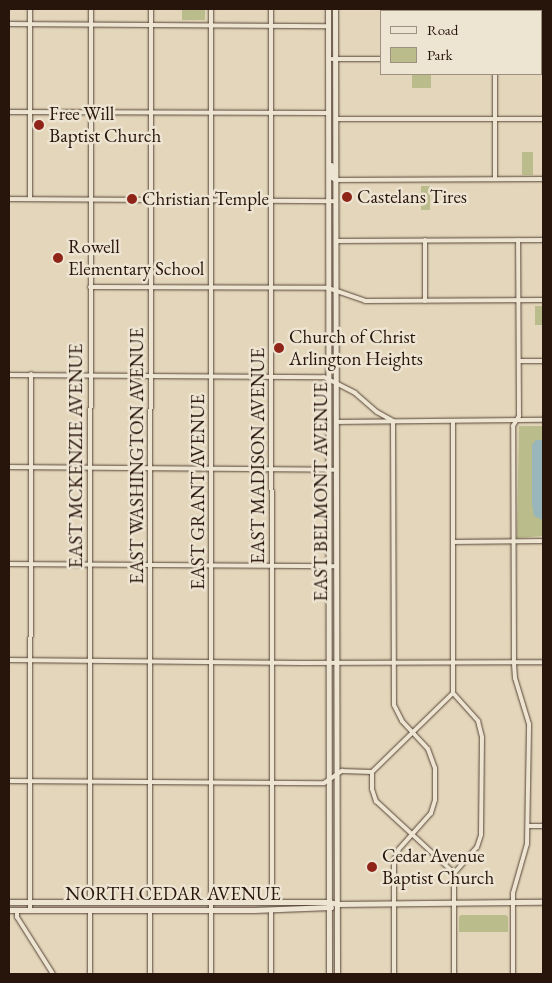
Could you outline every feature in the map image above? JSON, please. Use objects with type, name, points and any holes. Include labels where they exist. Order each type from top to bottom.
[{"type":"main road","name":"EAST BELMONT AVENUE","points":[[328,9],[329,974]]},
{"type":"main road","name":"EAST BELMONT AVENUE","points":[[335,9],[337,974]]},
{"type":"main road","points":[[328,142],[331,174],[336,180]]},
{"type":"main road","name":"NORTH CEDAR AVENUE","points":[[9,902],[329,902],[337,904],[543,902]]},
{"type":"main road","points":[[60,910],[64,907],[84,906],[90,902]]},
{"type":"main road","points":[[90,910],[95,906],[112,906],[120,902]]},
{"type":"main road","name":"NORTH CEDAR AVENUE","points":[[9,910],[271,910],[329,908],[337,904]]},
{"type":"street","points":[[30,9],[30,199]]},
{"type":"street","name":"EAST MCKENZIE AVENUE","points":[[90,902],[91,9]]},
{"type":"street","name":"EAST WASHINGTON AVENUE","points":[[150,903],[151,9]]},
{"type":"street","name":"EAST GRANT AVENUE","points":[[210,974],[212,903],[211,9]]},
{"type":"street","name":"EAST MADISON AVENUE","points":[[271,9],[272,903]]},
{"type":"street","points":[[9,24],[328,26]]},
{"type":"street","points":[[328,59],[380,59]]},
{"type":"street","points":[[495,75],[495,179]]},
{"type":"street","points":[[9,112],[328,113]]},
{"type":"street","points":[[336,119],[543,119]]},
{"type":"street","points":[[336,180],[543,179]]},
{"type":"street","points":[[9,199],[336,200]]},
{"type":"street","points":[[336,240],[543,240]]},
{"type":"street","points":[[425,240],[425,301]]},
{"type":"street","points":[[513,974],[514,885],[528,844],[529,724],[515,678],[514,662],[513,426],[519,416],[518,240]]},
{"type":"street","points":[[90,287],[328,288],[364,301],[543,300]]},
{"type":"street","points":[[519,361],[543,361]]},
{"type":"street","points":[[30,910],[31,374]]},
{"type":"street","points":[[9,375],[302,376],[328,379],[354,393],[377,412],[393,421]]},
{"type":"street","points":[[336,422],[543,420]]},
{"type":"street","points":[[393,421],[393,663],[395,710],[428,749],[435,768],[434,807],[427,819],[399,850],[394,860],[394,974]]},
{"type":"street","points":[[453,421],[453,693],[474,715],[481,728],[482,737],[481,836],[477,847],[454,873],[454,974]]},
{"type":"street","points":[[9,467],[336,470]]},
{"type":"street","points":[[453,542],[543,541]]},
{"type":"street","points":[[9,564],[336,566]]},
{"type":"street","points":[[9,660],[393,663],[543,662]]},
{"type":"street","points":[[453,693],[372,772],[372,789],[376,801],[454,873]]},
{"type":"street","points":[[9,781],[324,783],[342,772],[372,772]]},
{"type":"street","points":[[528,826],[543,826]]},
{"type":"street","points":[[16,910],[17,918],[53,974]]},
{"type":"street","points":[[90,910],[90,974]]},
{"type":"street","points":[[150,910],[150,974]]},
{"type":"street","points":[[271,910],[271,974]]},
{"type":"green space","points":[[182,9],[205,9],[205,20],[182,20]]},
{"type":"green space","points":[[412,75],[431,75],[431,88],[412,88]]},
{"type":"green space","points":[[522,152],[533,152],[533,175],[522,175]]},
{"type":"green space","points":[[421,186],[430,186],[430,210],[421,210]]},
{"type":"green space","points":[[535,306],[542,306],[542,325],[535,325]]},
{"type":"green space","points":[[519,426],[543,426],[543,536],[517,538]]},
{"type":"green space","points":[[461,915],[506,915],[508,917],[508,932],[459,932],[459,917]]},
{"type":"water","points":[[536,440],[543,440],[543,520],[534,516],[532,504],[532,445]]},
{"type":"place","name":"Free Will Baptist Church","points":[[39,125]]},
{"type":"place","name":"Castelans Tires","points":[[347,197]]},
{"type":"place","name":"Christian Temple","points":[[132,199]]},
{"type":"place","name":"Rowell Elementary School","points":[[58,258]]},
{"type":"place","name":"Church of Christ Arlington Heights","points":[[279,348]]},
{"type":"place","name":"Cedar Avenue Baptist Church","points":[[372,867]]}]
